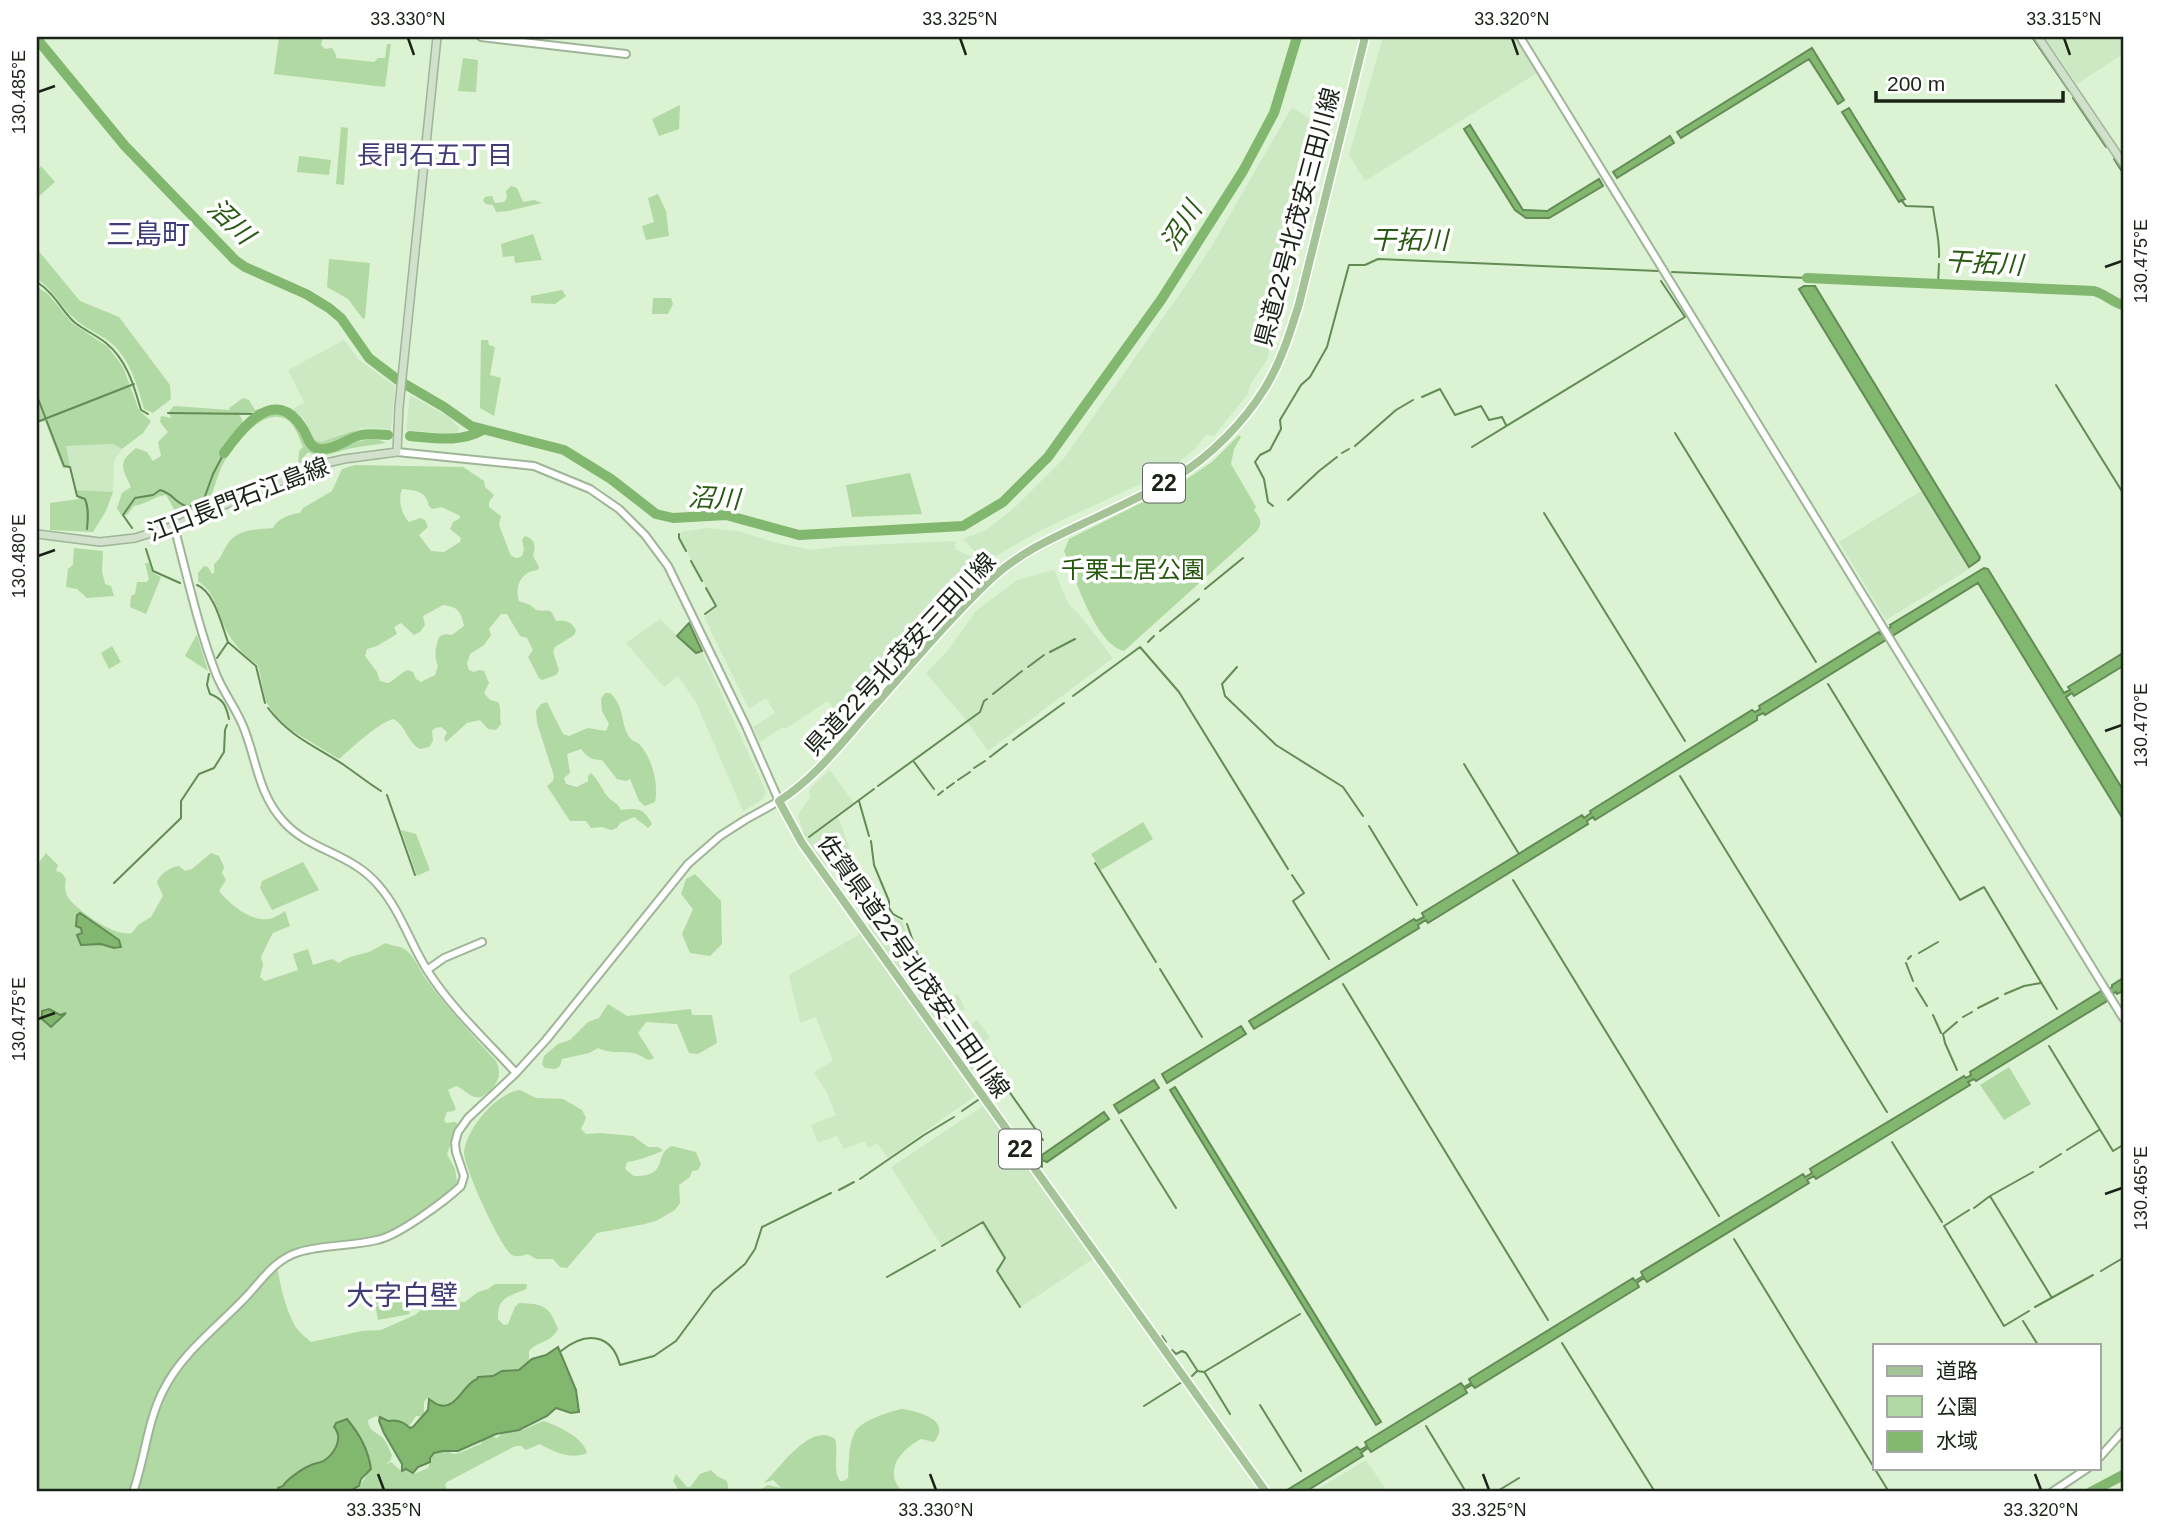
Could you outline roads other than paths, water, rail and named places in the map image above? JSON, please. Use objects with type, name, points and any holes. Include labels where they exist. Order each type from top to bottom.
[{"type":"main road","points":[[397,452],[436,37]]},
{"type":"main road","name":"県道22号北茂安三田川線","points":[[779,801],[807,780],[834,754],[993,577],[1042,543],[1178,476],[1208,454],[1237,424],[1265,388],[1290,335],[1365,37]]},
{"type":"main road","points":[[2038,37],[2123,163]]},
{"type":"main road","name":"江口長門石江島線","points":[[37,534],[100,542],[119,541],[174,526],[322,464],[397,452]]},
{"type":"main road","name":"佐賀県道22号北茂安三田川線","points":[[779,801],[802,843],[1266,1492]]},
{"type":"street","points":[[481,37],[626,54]]},
{"type":"street","points":[[1520,37],[2123,1018]]},
{"type":"street","points":[[133,1492],[162,1392],[170,1377],[200,1340],[244,1300],[269,1270],[286,1257],[300,1251],[389,1237],[457,1190],[464,1181],[456,1152],[458,1132],[468,1118],[516,1073],[546,1040],[688,864],[720,836],[779,801],[746,726],[668,566],[645,535],[619,509],[590,489],[534,466],[397,452]]},
{"type":"street","points":[[174,526],[212,662],[241,721],[268,801],[290,828],[359,866],[374,880],[387,896],[427,970],[445,995],[516,1073]]},
{"type":"street","points":[[427,970],[443,958],[482,942]]},
{"type":"street","points":[[2100,1457],[2123,1431]]},
{"type":"street","points":[[2052,1492],[2085,1470]]},
{"type":"water","points":[[1812,48],[1844,100],[1838,104],[1809,59],[1681,138],[1677,132]]},
{"type":"water","points":[[1849,108],[1905,199],[1899,202],[1842,112]]},
{"type":"water","points":[[1470,125],[1523,210],[1547,211],[1599,179],[1603,186],[1549,218],[1526,218],[1515,210],[1464,129]]},
{"type":"water","points":[[1670,136],[1674,143],[1617,178],[1613,172]]},
{"type":"water","points":[[1815,286],[1980,557],[1969,567],[1799,289]]},
{"type":"water","points":[[1984,568],[1988,569],[2064,693],[2070,690],[2068,687],[2123,653],[2123,666],[2074,696],[2072,693],[2066,697],[2123,790],[2123,819],[1978,583],[1765,715],[1763,713],[1757,716],[1757,720],[1595,820],[1593,817],[1587,821],[1588,824],[1428,923],[1426,920],[1418,925],[1419,928],[1254,1029],[1249,1021],[1414,919],[1416,921],[1424,917],[1422,913],[1582,815],[1584,818],[1590,811],[1752,710],[1755,712],[1760,709],[1759,706]]},
{"type":"water","points":[[689,623],[702,651],[696,653],[677,636]]},
{"type":"water","points":[[80,913],[119,940],[121,947],[81,945],[77,935],[82,933],[81,928],[76,926],[77,915]]},
{"type":"water","points":[[2123,978],[2123,991],[2106,998],[2107,1001],[1976,1081],[1974,1079],[1968,1082],[1970,1085],[1816,1179],[1814,1176],[1807,1180],[1809,1183],[1647,1282],[1644,1278],[1637,1283],[1639,1287],[1475,1388],[1472,1385],[1465,1389],[1467,1393],[1371,1452],[1368,1448],[1361,1453],[1363,1456],[1305,1492],[1284,1492],[1357,1447],[1360,1450],[1367,1446],[1365,1442],[1461,1383],[1464,1387],[1471,1383],[1469,1379],[1633,1278],[1635,1281],[1643,1276],[1641,1272],[1803,1174],[1805,1177],[1812,1173],[1810,1169],[1964,1076],[1966,1078],[1971,1075],[1970,1072],[2101,991],[2103,993]]},
{"type":"water","points":[[49,1009],[60,1015],[66,1013],[51,1027],[42,1019],[42,1011]]},
{"type":"water","points":[[1241,1026],[1246,1034],[1167,1083],[1162,1074]]},
{"type":"water","points":[[1154,1080],[1159,1088],[1119,1113],[1114,1105]]},
{"type":"water","points":[[1175,1087],[1381,1422],[1376,1425],[1170,1090]]},
{"type":"water","points":[[1104,1112],[1109,1119],[1047,1162],[1042,1160],[1042,1155]]},
{"type":"water","points":[[558,1347],[576,1390],[579,1412],[571,1413],[556,1408],[547,1416],[519,1430],[496,1434],[458,1451],[434,1453],[430,1462],[418,1467],[413,1473],[406,1469],[402,1471],[402,1464],[384,1433],[380,1417],[413,1427],[428,1410],[429,1399],[439,1405],[450,1404],[478,1377],[519,1370],[532,1359],[546,1355]]},
{"type":"water","points":[[347,1419],[363,1442],[371,1469],[361,1479],[359,1486],[348,1492],[278,1492],[278,1488],[298,1472],[329,1457],[338,1440],[334,1427],[336,1423]]},
{"type":"waterway","name":"沼川","points":[[37,39],[125,146],[235,260],[329,308],[341,318],[369,358],[398,380],[471,426],[564,450],[611,479],[656,514],[673,518],[726,515],[799,535],[963,526],[1003,502],[1048,457],[1161,300],[1243,171],[1274,113],[1297,37]]},
{"type":"waterway","points":[[2032,37],[2069,91]]},
{"type":"waterway","points":[[2073,98],[2106,147]]},
{"type":"waterway","points":[[2114,159],[2123,173]]},
{"type":"waterway","points":[[1901,200],[1906,206],[1933,207],[1939,257]]},
{"type":"waterway","name":"干拓川","points":[[1273,506],[1268,502],[1264,479],[1255,462],[1260,455],[1270,450],[1281,429],[1280,420],[1327,347],[1349,265],[1365,265],[1378,259],[1658,271]]},
{"type":"waterway","points":[[1938,284],[1939,264]]},
{"type":"waterway","name":"干拓川","points":[[1672,272],[1807,278]]},
{"type":"waterway","name":"干拓川","points":[[1807,278],[2094,291],[2123,305]]},
{"type":"waterway","points":[[1472,447],[1685,317],[1661,281]]},
{"type":"waterway","points":[[37,282],[74,322],[102,340],[119,357],[129,374],[141,410],[148,414]]},
{"type":"waterway","points":[[37,297],[38,284]]},
{"type":"waterway","points":[[37,422],[134,384]]},
{"type":"waterway","points":[[2056,385],[2123,493]]},
{"type":"waterway","points":[[1422,397],[1440,389],[1455,415],[1481,406],[1489,420],[1502,417],[1506,425]]},
{"type":"waterway","points":[[37,396],[64,466],[70,467],[77,496],[85,499],[88,510],[87,529]]},
{"type":"waterway","points":[[1355,446],[1396,410],[1413,400]]},
{"type":"waterway","points":[[224,453],[250,422],[271,410],[282,410],[292,416],[311,444],[319,449],[330,448],[361,435],[388,435]]},
{"type":"waterway","points":[[168,413],[257,414]]},
{"type":"waterway","points":[[410,436],[456,438],[483,430]]},
{"type":"waterway","points":[[1675,433],[1816,662]]},
{"type":"waterway","points":[[1342,453],[1349,449]]},
{"type":"waterway","points":[[132,528],[123,515],[135,498],[153,495],[160,490],[189,507],[204,499],[224,453]]},
{"type":"waterway","points":[[1288,500],[1337,457]]},
{"type":"waterway","points":[[1544,513],[1685,741]]},
{"type":"waterway","points":[[679,534],[686,551]]},
{"type":"waterway","points":[[146,549],[153,571],[180,583]]},
{"type":"waterway","points":[[1205,589],[1243,558]]},
{"type":"waterway","points":[[691,561],[702,581]]},
{"type":"waterway","points":[[197,585],[213,601],[228,642],[217,658]]},
{"type":"waterway","points":[[705,614],[716,606],[706,588]]},
{"type":"waterway","points":[[1160,631],[1199,599]]},
{"type":"waterway","points":[[1148,642],[1154,636]]},
{"type":"waterway","points":[[1050,652],[1075,639]]},
{"type":"waterway","points":[[228,642],[256,666],[265,703]]},
{"type":"waterway","points":[[1073,696],[1140,647],[1179,692],[1288,869]]},
{"type":"waterway","points":[[1028,667],[1044,655]]},
{"type":"waterway","points":[[1237,667],[1222,684],[1225,696],[1276,745],[1343,787],[1363,816]]},
{"type":"waterway","points":[[993,694],[1022,671]]},
{"type":"waterway","points":[[209,674],[207,685],[210,694],[223,703],[229,719]]},
{"type":"waterway","points":[[1828,684],[1960,900],[1984,887],[2057,1009]]},
{"type":"waterway","points":[[878,786],[980,712],[987,699]]},
{"type":"waterway","points":[[1013,740],[1064,703]]},
{"type":"waterway","points":[[268,708],[294,734],[381,791]]},
{"type":"waterway","points":[[114,883],[181,818],[181,801],[199,774],[214,768],[224,752],[227,725]]},
{"type":"waterway","points":[[990,757],[1007,744]]},
{"type":"waterway","points":[[974,768],[985,761]]},
{"type":"waterway","points":[[914,762],[934,789]]},
{"type":"waterway","points":[[1464,764],[1519,854]]},
{"type":"waterway","points":[[958,780],[970,772]]},
{"type":"waterway","points":[[1680,776],[1887,1112]]},
{"type":"waterway","points":[[947,788],[954,783]]},
{"type":"waterway","points":[[809,837],[874,789]]},
{"type":"waterway","points":[[938,795],[943,791]]},
{"type":"waterway","points":[[387,795],[415,875]]},
{"type":"waterway","points":[[859,801],[869,836]]},
{"type":"waterway","points":[[1369,826],[1417,905]]},
{"type":"waterway","points":[[871,841],[874,865],[889,901],[889,908],[902,919]]},
{"type":"waterway","points":[[1095,863],[1156,962]]},
{"type":"waterway","points":[[1292,875],[1304,893],[1293,901],[1329,959]]},
{"type":"waterway","points":[[1513,880],[1719,1216]]},
{"type":"waterway","points":[[907,924],[933,998]]},
{"type":"waterway","points":[[1919,953],[1938,942]]},
{"type":"waterway","points":[[1908,959],[1911,956]]},
{"type":"waterway","points":[[1906,963],[1913,981]]},
{"type":"waterway","points":[[1160,969],[1202,1037]]},
{"type":"waterway","points":[[2005,994],[2041,983]]},
{"type":"waterway","points":[[1343,984],[1548,1320]]},
{"type":"waterway","points":[[1916,988],[1927,1006]]},
{"type":"waterway","points":[[1978,1008],[1998,998]]},
{"type":"waterway","points":[[929,1005],[932,1002]]},
{"type":"waterway","points":[[1963,1017],[1972,1012]]},
{"type":"waterway","points":[[1933,1015],[1941,1033]]},
{"type":"waterway","points":[[1957,1022],[1943,1034],[1957,1070]]},
{"type":"waterway","points":[[2049,1046],[2113,1151],[2123,1145]]},
{"type":"waterway","points":[[1006,1087],[1043,1140]]},
{"type":"waterway","points":[[962,1111],[978,1100]]},
{"type":"waterway","points":[[860,1179],[954,1117]]},
{"type":"waterway","points":[[1121,1120],[1176,1208]]},
{"type":"waterway","points":[[2067,1150],[2099,1130]]},
{"type":"waterway","points":[[1892,1142],[1942,1222]]},
{"type":"waterway","points":[[2040,1167],[2061,1154]]},
{"type":"waterway","points":[[1042,1160],[1042,1167]]},
{"type":"waterway","points":[[1974,1208],[2033,1172]]},
{"type":"waterway","points":[[839,1190],[854,1182]]},
{"type":"waterway","points":[[561,1351],[579,1341],[596,1338],[610,1346],[620,1365],[654,1356],[676,1341],[713,1291],[745,1264],[755,1249],[762,1227],[831,1193]]},
{"type":"waterway","points":[[1990,1196],[2052,1298]]},
{"type":"waterway","points":[[1969,1210],[1944,1226],[2004,1326],[2029,1311]]},
{"type":"waterway","points":[[942,1246],[983,1222],[1005,1258],[997,1271],[1020,1307]]},
{"type":"waterway","points":[[1734,1239],[1873,1466]]},
{"type":"waterway","points":[[887,1277],[935,1250]]},
{"type":"waterway","points":[[2101,1271],[2123,1258]]},
{"type":"waterway","points":[[2035,1307],[2093,1275]]},
{"type":"waterway","points":[[1192,1376],[1197,1371],[1204,1372],[1300,1314]]},
{"type":"waterway","points":[[2023,1321],[2037,1344]]},
{"type":"waterway","points":[[1162,1336],[1166,1342]]},
{"type":"waterway","points":[[1562,1343],[1655,1492]]},
{"type":"waterway","points":[[1172,1350],[1176,1354],[1182,1351],[1186,1353],[1197,1370]]},
{"type":"waterway","points":[[1205,1373],[1230,1414]]},
{"type":"waterway","points":[[1144,1406],[1182,1382]]},
{"type":"waterway","points":[[1260,1405],[1301,1471]]},
{"type":"waterway","points":[[1426,1426],[1466,1492]]},
{"type":"waterway","points":[[1876,1470],[1889,1492]]},
{"type":"waterway","points":[[2091,1492],[2123,1475]]},
{"type":"waterway","points":[[1496,1492],[1519,1478]]},
{"type":"district","name":"長門石五丁目","points":[[435,155]]},
{"type":"district","name":"三島町","points":[[148,234]]},
{"type":"district","name":"大字白壁","points":[[402,1295]]},
{"type":"park label","name":"千栗土居公園","points":[[1133,569]]}]
